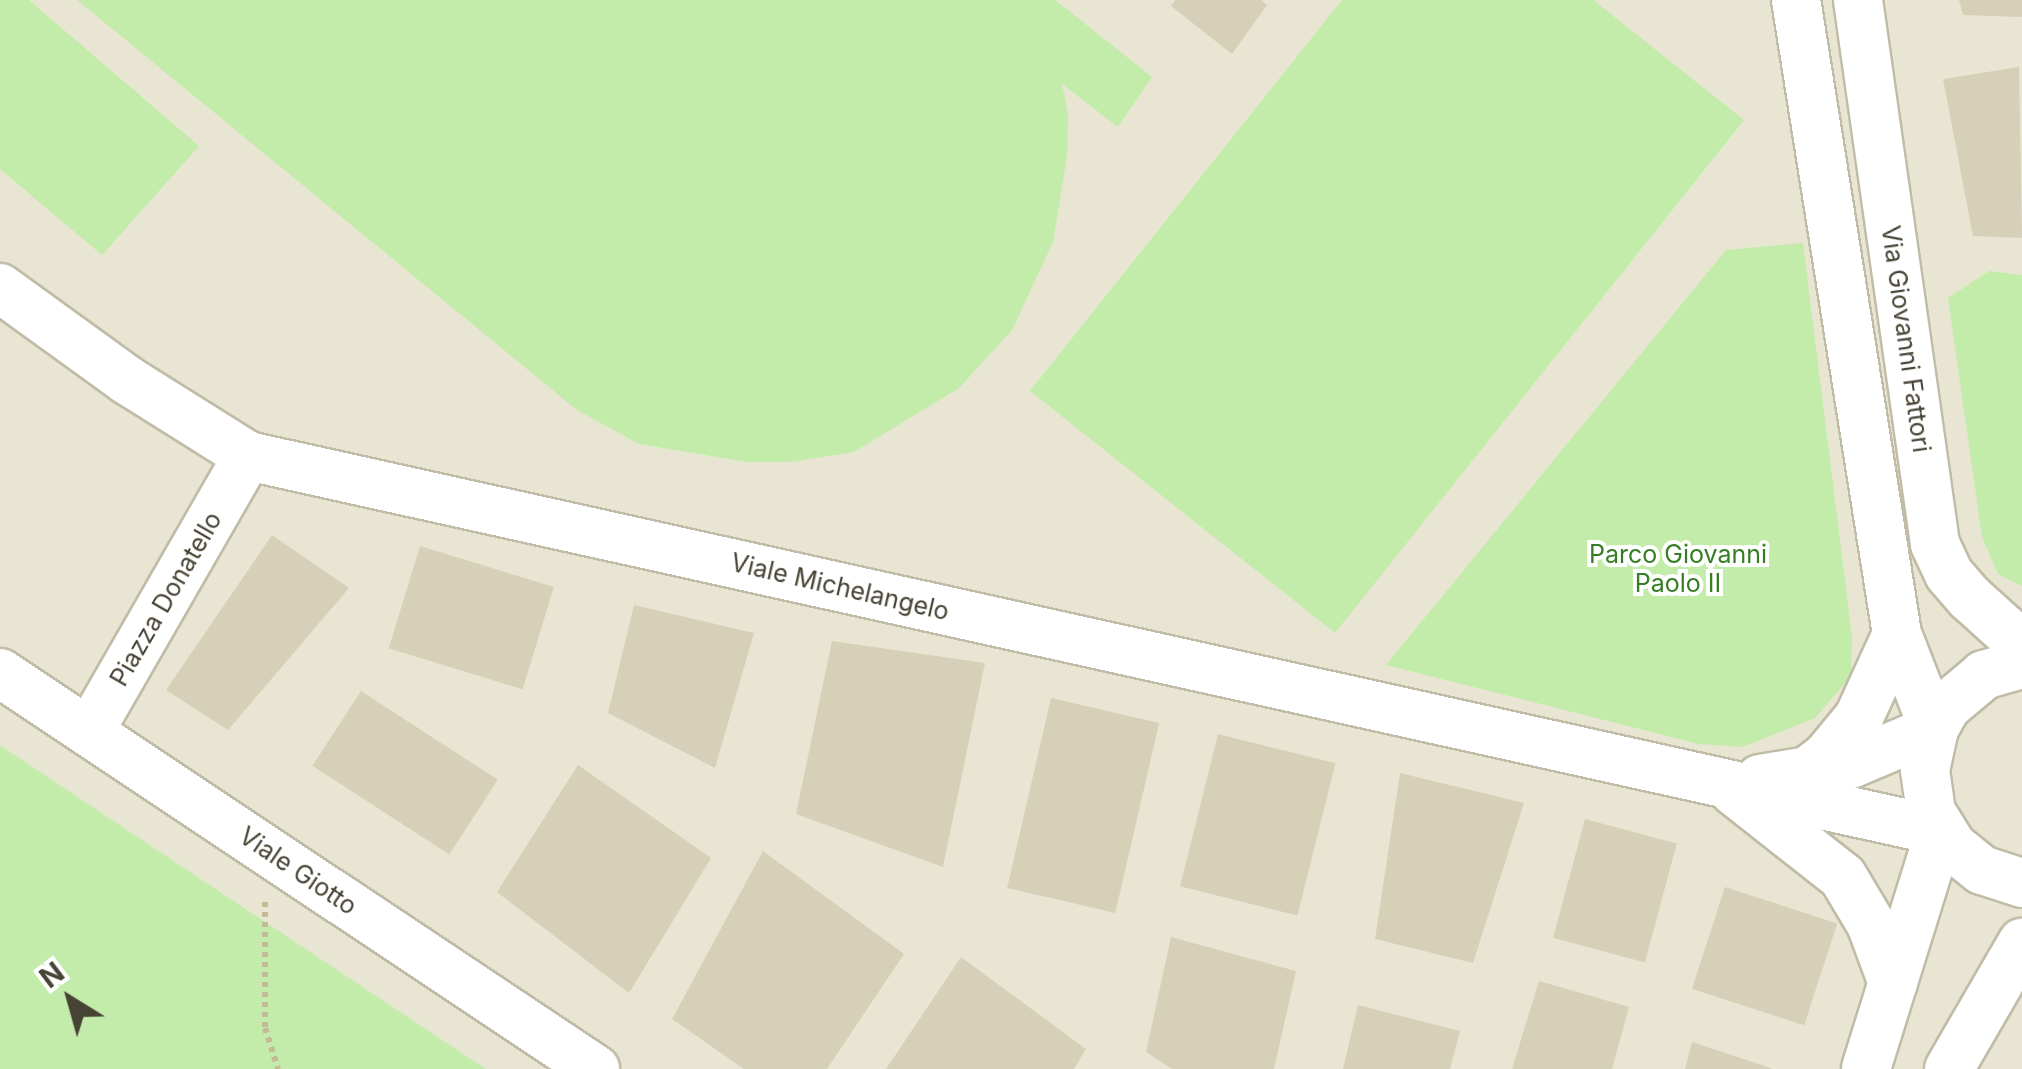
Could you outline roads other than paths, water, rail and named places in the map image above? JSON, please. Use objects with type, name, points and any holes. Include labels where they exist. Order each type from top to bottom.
[{"type":"street","points":[[1796,0],[1897,634],[1934,730]]},
{"type":"street","name":"Via Giovanni Fattori","points":[[1858,0],[1935,544],[1950,574],[1970,598],[2022,645]]},
{"type":"street","name":"Viale Michelangelo","points":[[0,288],[126,380],[248,456],[1940,831]]},
{"type":"street","name":"Piazza Donatello","points":[[99,714],[248,456]]},
{"type":"street","points":[[1804,774],[1827,756],[1858,717],[1897,634]]},
{"type":"street","points":[[2022,664],[1984,675],[1963,689],[1934,730],[1925,770],[1931,812],[1940,831],[1982,870],[2022,883]]},
{"type":"street","name":"Viale Giotto","points":[[0,674],[99,714],[265,849],[595,1069]]},
{"type":"street","name":"Viale Michelangelo","points":[[1724,784],[1851,764],[1934,730]]},
{"type":"street","name":"Viale Michelangelo","points":[[1724,784],[1843,878],[1870,924],[1893,984]]},
{"type":"street","points":[[1866,1069],[1940,831]]},
{"type":"street","points":[[1956,1056],[2022,943]]},
{"type":"street","points":[[1956,1056],[2022,988]]},
{"type":"park label","name":"Parco Giovanni Paolo II","points":[[1678,570]]}]
